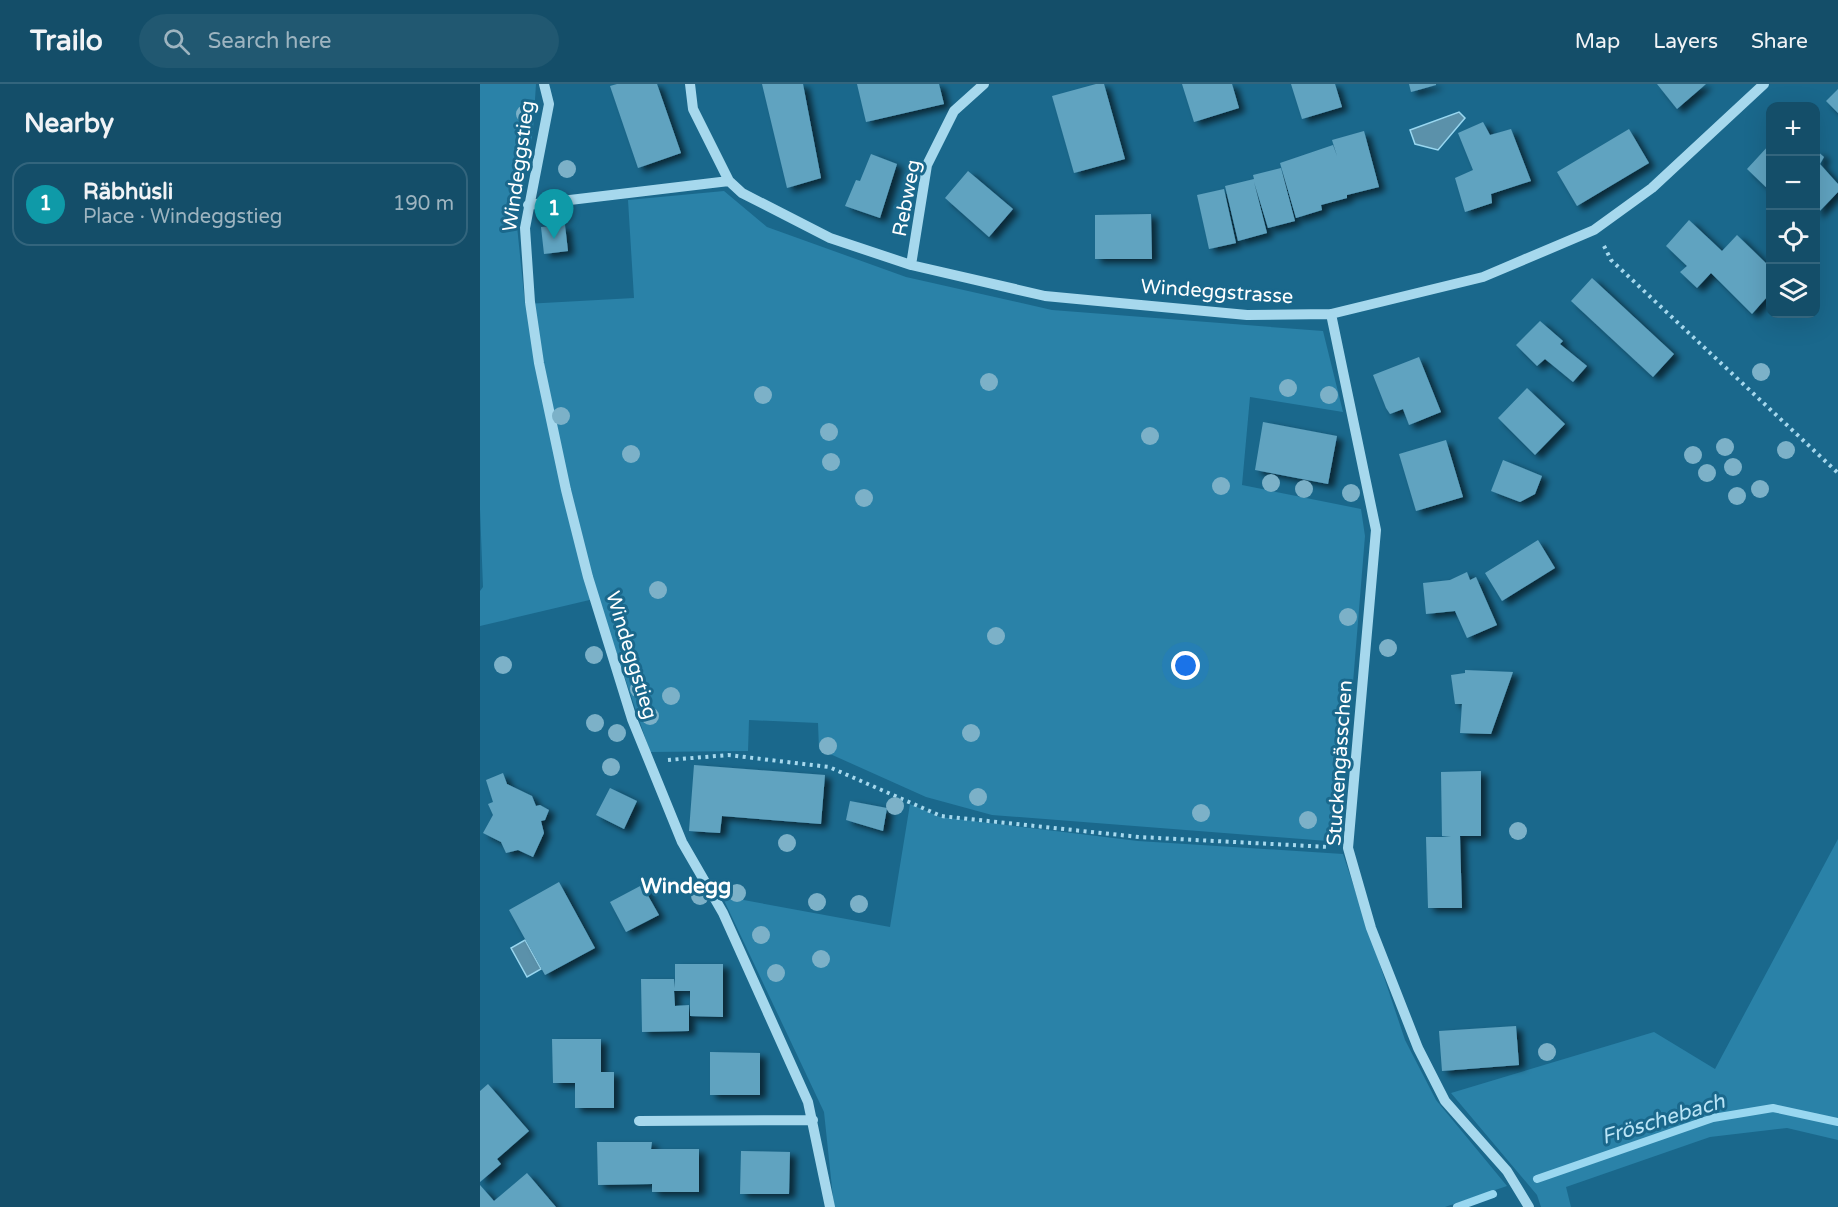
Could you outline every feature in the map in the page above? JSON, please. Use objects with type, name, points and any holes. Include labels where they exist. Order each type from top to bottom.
[{"type":"street","name":"Windeggstieg","points":[[544,84],[549,104],[525,228],[530,302],[546,400],[588,577],[615,668],[649,764],[682,842],[723,913],[799,1079],[813,1120],[830,1207]]},
{"type":"street","name":"Windeggstrasse","points":[[690,84],[693,109],[729,182],[742,193],[830,238],[911,265],[1045,296],[1247,315],[1331,314],[1483,277],[1594,230],[1652,188],[1764,84]]},
{"type":"street","name":"Rebweg","points":[[911,265],[927,165],[954,111],[984,84]]},
{"type":"street","points":[[528,205],[729,182]]},
{"type":"street","name":"Stuckengässchen","points":[[1331,314],[1376,530],[1348,848],[1371,928],[1418,1048],[1445,1101],[1507,1171],[1529,1207]]},
{"type":"street","points":[[639,1121],[813,1120]]},
{"type":"path","points":[[1594,230],[1611,260],[1838,473]]},
{"type":"path","points":[[649,764],[657,761],[728,755],[829,767],[941,816],[1140,837],[1348,848]]},
{"type":"shaded area","points":[[480,84],[536,84],[533,130],[517,226],[525,304],[634,298],[628,200],[724,191],[767,227],[906,277],[1052,310],[1323,331],[1343,412],[1250,397],[1242,485],[1361,509],[1365,536],[1340,842],[992,815],[926,797],[819,749],[818,723],[749,720],[748,751],[650,752],[598,598],[480,626],[480,591],[483,587],[480,509]]},
{"type":"shaded area","points":[[1459,112],[1465,118],[1438,150],[1415,144],[1410,130]]},
{"type":"shaded area","points":[[910,804],[940,817],[1138,841],[1343,854],[1405,1040],[1436,1100],[1507,1186],[1445,1207],[834,1207],[824,1112],[722,896],[890,927]]},
{"type":"shaded area","points":[[1838,839],[1838,1140],[1787,1128],[1710,1137],[1566,1187],[1571,1207],[1541,1207],[1537,1195],[1451,1093],[1654,1032],[1715,1069]]},
{"type":"shaded area","points":[[525,940],[541,969],[527,977],[511,948]]},
{"type":"building","points":[[657,84],[681,153],[638,168],[610,86]]},
{"type":"building","points":[[762,84],[803,84],[821,178],[787,188]]},
{"type":"building","points":[[857,84],[939,84],[944,104],[866,122]]},
{"type":"building","points":[[1104,84],[1125,159],[1074,173],[1052,96]]},
{"type":"building","points":[[1182,84],[1232,84],[1239,108],[1194,122]]},
{"type":"building","points":[[1291,84],[1335,84],[1342,107],[1302,119]]},
{"type":"building","points":[[1409,84],[1436,84],[1436,85],[1411,92]]},
{"type":"building","points":[[1657,84],[1706,84],[1677,109]]},
{"type":"building","points":[[1838,89],[1838,113],[1826,101]]},
{"type":"building","points":[[1483,122],[1490,135],[1511,129],[1531,181],[1491,194],[1492,203],[1465,212],[1455,178],[1473,170],[1458,133]]},
{"type":"building","points":[[1629,129],[1649,163],[1577,206],[1557,172]]},
{"type":"building","points":[[1364,131],[1379,187],[1347,195],[1347,198],[1321,205],[1322,210],[1296,218],[1280,163],[1333,145],[1337,156],[1332,140]]},
{"type":"building","points":[[1766,148],[1766,187],[1747,169]]},
{"type":"building","points":[[871,154],[897,164],[880,218],[845,206],[856,180],[860,181]]},
{"type":"building","points":[[1820,164],[1838,184],[1838,192],[1820,211]]},
{"type":"building","points":[[1281,168],[1295,221],[1268,228],[1254,182],[1267,233],[1238,241],[1225,186],[1254,179],[1253,175]]},
{"type":"building","points":[[968,171],[1013,209],[989,237],[945,198]]},
{"type":"building","points":[[1224,189],[1236,243],[1209,249],[1197,195]]},
{"type":"building","points":[[1151,214],[1152,259],[1095,259],[1095,215]]},
{"type":"building","points":[[1689,220],[1722,251],[1737,235],[1766,263],[1766,298],[1752,314],[1711,273],[1697,288],[1680,272],[1687,266],[1666,246]]},
{"type":"building","points":[[565,225],[568,251],[544,254],[541,227]]},
{"type":"building","points":[[1592,278],[1674,354],[1653,377],[1571,301]]},
{"type":"building","points":[[1540,321],[1563,341],[1560,344],[1587,366],[1573,382],[1545,359],[1537,366],[1516,345]]},
{"type":"building","points":[[1419,357],[1441,412],[1409,425],[1403,409],[1390,414],[1373,375]]},
{"type":"building","points":[[1527,388],[1565,424],[1535,455],[1498,418]]},
{"type":"building","points":[[1263,422],[1337,436],[1328,484],[1255,470]]},
{"type":"building","points":[[1446,440],[1463,497],[1416,511],[1399,454]]},
{"type":"building","points":[[1503,460],[1542,476],[1535,494],[1520,502],[1491,491]]},
{"type":"building","points":[[1538,540],[1555,568],[1502,601],[1485,573]]},
{"type":"building","points":[[1467,572],[1470,580],[1476,577],[1497,625],[1467,638],[1455,611],[1426,614],[1423,583],[1450,580]]},
{"type":"building","points":[[1465,670],[1513,672],[1491,734],[1460,733],[1462,704],[1455,704],[1451,675],[1465,673]]},
{"type":"building","points":[[694,765],[825,775],[821,824],[722,816],[720,833],[689,831]]},
{"type":"building","points":[[1481,771],[1481,836],[1460,836],[1462,908],[1428,908],[1426,837],[1451,837],[1442,836],[1441,772]]},
{"type":"building","points":[[503,773],[507,784],[532,796],[536,806],[540,805],[549,810],[545,820],[541,821],[544,833],[533,857],[518,850],[506,853],[501,842],[483,833],[493,815],[488,804],[493,802],[486,780]]},
{"type":"building","points":[[610,788],[637,801],[624,829],[596,815]]},
{"type":"building","points":[[850,801],[887,808],[883,831],[846,820]]},
{"type":"building","points":[[559,882],[595,948],[545,975],[509,910]]},
{"type":"building","points":[[642,885],[659,915],[626,932],[610,902]]},
{"type":"building","points":[[675,964],[723,964],[723,1017],[690,1016],[690,991],[674,991],[675,1006],[689,1005],[689,1031],[642,1032],[641,979],[674,979],[675,988]]},
{"type":"building","points":[[1516,1026],[1519,1065],[1442,1071],[1439,1031]]},
{"type":"building","points":[[552,1039],[601,1039],[601,1072],[614,1072],[614,1108],[575,1108],[575,1083],[553,1083]]},
{"type":"building","points":[[710,1052],[760,1053],[760,1095],[710,1095]]},
{"type":"building","points":[[488,1084],[529,1131],[497,1159],[501,1164],[480,1182],[480,1091]]},
{"type":"building","points":[[597,1142],[652,1142],[651,1149],[699,1149],[699,1192],[652,1192],[652,1184],[598,1185]]},
{"type":"building","points":[[741,1151],[790,1152],[789,1194],[740,1194]]},
{"type":"building","points":[[527,1173],[556,1207],[480,1207],[480,1185],[494,1201]]},
{"type":"waterway","name":"Fröschebach","points":[[1537,1179],[1713,1118],[1773,1108],[1838,1122]]},
{"type":"waterway","name":"Fröschebach","points":[[1457,1207],[1493,1194]]},
{"type":"place","name":"Räbhüsli","points":[[554,239]]},
{"type":"district","name":"Windegg","points":[[686,886]]}]
